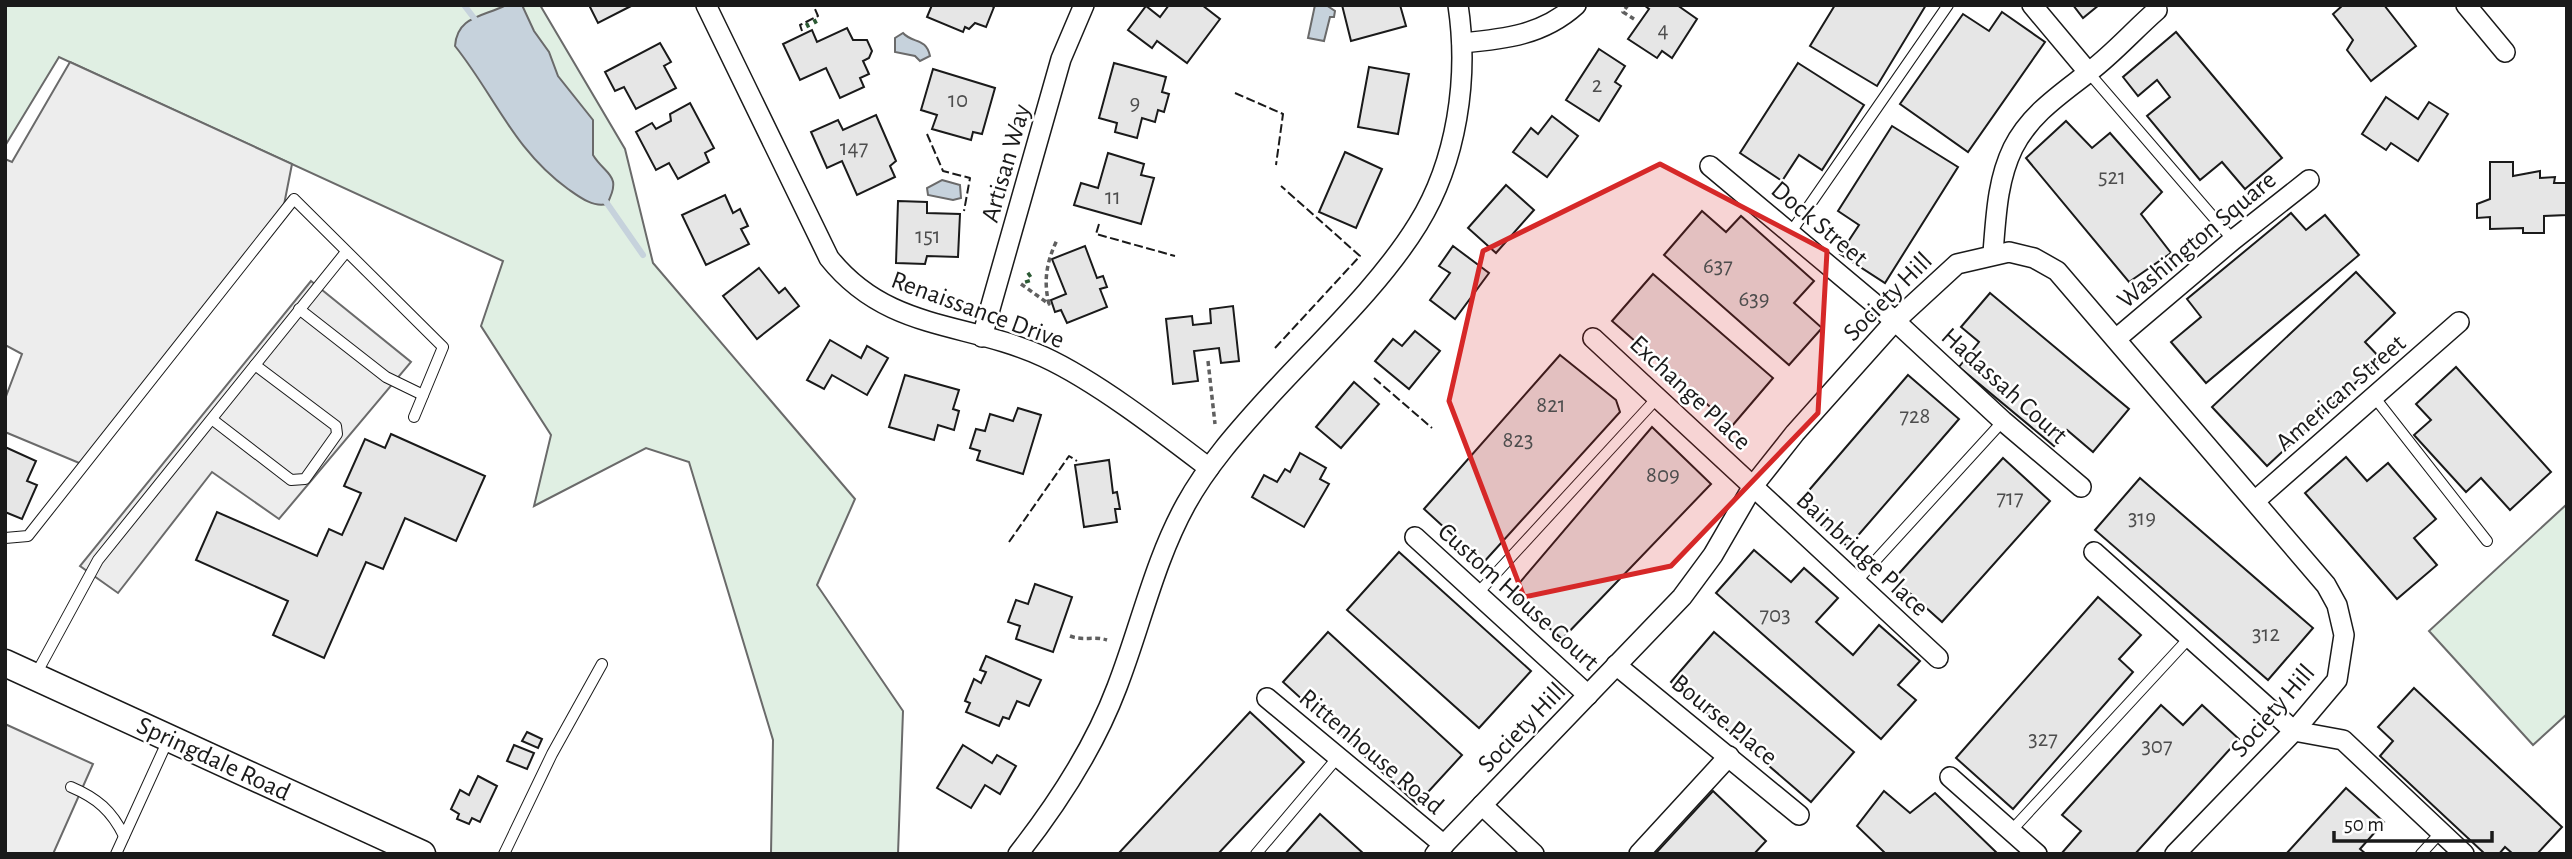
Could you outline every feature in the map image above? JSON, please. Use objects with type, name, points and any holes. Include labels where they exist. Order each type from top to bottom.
[{"type":"main road","name":"Springdale Road","points":[[5,663],[422,854]]},
{"type":"street","name":"Renaissance Drive","points":[[706,5],[821,242],[839,271],[861,291],[899,313],[1028,350],[1067,368],[1209,468]]},
{"type":"street","name":"Artisan Way","points":[[982,337],[1066,46],[1084,5]]},
{"type":"street","points":[[1018,854],[1056,803],[1095,736],[1128,658],[1162,552],[1209,468],[1393,260],[1432,198],[1450,145],[1458,107],[1462,43],[1458,5]]},
{"type":"street","points":[[1462,43],[1508,38],[1537,31],[1576,5]]},
{"type":"street","points":[[2032,5],[2089,73]]},
{"type":"street","points":[[2466,5],[2505,51]]},
{"type":"street","points":[[1993,253],[1999,187],[2013,147],[2032,118],[2068,85],[2089,73],[2157,10]]},
{"type":"street","name":"Dock Street","points":[[1710,166],[1895,321]]},
{"type":"street","name":"Washington Square","points":[[2116,339],[2309,180]]},
{"type":"street","name":"Society Hill","points":[[1439,849],[1682,597],[1713,555],[1754,486],[1795,433],[1895,321],[1957,264],[1993,253],[2009,252],[2034,258],[2057,271],[2256,500],[2326,585],[2337,606],[2344,635],[2337,680],[2294,731],[2175,854]]},
{"type":"street","name":"Hadassah Court","points":[[1895,321],[2003,421],[2081,486]]},
{"type":"street","name":"American Street","points":[[2256,500],[2459,322]]},
{"type":"street","name":"Exchange Place","points":[[1593,338],[1754,486]]},
{"type":"street","name":"Bainbridge Place","points":[[1754,486],[1938,658]]},
{"type":"street","name":"Custom House Court","points":[[1415,537],[1588,695]]},
{"type":"street","points":[[2094,552],[2192,636],[2294,731],[2343,740],[2464,854]]},
{"type":"street","name":"Bourse Place","points":[[1616,665],[1799,815]]},
{"type":"street","name":"Rittenhouse Road","points":[[1267,698],[1338,757],[1439,849]]},
{"type":"street","points":[[1639,854],[1729,756]]},
{"type":"street","points":[[1950,777],[2037,854]]},
{"type":"street","points":[[1482,805],[1534,854]]},
{"type":"lane","points":[[1791,232],[1948,5]]},
{"type":"lane","points":[[2089,73],[2233,240]]},
{"type":"lane","points":[[5,538],[28,536],[293,199],[443,347],[414,417]]},
{"type":"lane","points":[[35,676],[98,560],[346,251]]},
{"type":"lane","points":[[299,309],[386,377],[423,395]]},
{"type":"lane","points":[[213,420],[291,480],[304,479],[337,434],[336,426],[255,365]]},
{"type":"lane","points":[[1477,594],[1658,397]]},
{"type":"lane","points":[[2375,398],[2487,541]]},
{"type":"lane","points":[[1855,583],[2003,421]]},
{"type":"lane","points":[[2011,831],[2192,636]]},
{"type":"lane","points":[[504,854],[552,754],[602,664]]},
{"type":"lane","points":[[116,854],[169,737]]},
{"type":"lane","points":[[1256,854],[1338,757]]},
{"type":"lane","points":[[71,787],[101,802],[115,817],[124,836]]},
{"type":"lane","points":[[2421,854],[2441,832]]},
{"type":"path","points":[[1628,5],[1623,12],[1634,19]]},
{"type":"path","points":[[1021,284],[1049,304],[1046,291],[1047,265],[1057,240]]},
{"type":"path","points":[[1208,361],[1215,424]]},
{"type":"path","points":[[1070,636],[1080,640],[1097,637],[1107,640]]},
{"type":"highlighted area","points":[[1660,164],[1827,251],[1818,413],[1671,566],[1524,597],[1449,401],[1483,251]]},
{"type":"green space","points":[[5,5],[540,5],[625,149],[653,263],[855,499],[817,585],[903,711],[898,854],[771,854],[773,740],[689,462],[646,448],[534,506],[551,435],[481,326],[503,261],[59,57],[5,146]]},
{"type":"green space","points":[[2567,504],[2567,714],[2533,745],[2429,631]]},
{"type":"shaded area","points":[[506,5],[522,5],[534,31],[549,52],[558,76],[593,120],[593,155],[613,181],[607,204],[591,203],[581,198],[533,157],[455,46],[457,36],[466,23]]},
{"type":"shaded area","points":[[1315,5],[1326,5],[1335,11],[1334,17],[1330,17],[1324,41],[1308,38]]},
{"type":"shaded area","points":[[903,33],[922,43],[930,56],[920,61],[915,56],[895,52],[895,38]]},
{"type":"shaded area","points":[[70,62],[292,164],[282,215],[84,465],[5,432],[5,399],[22,354],[5,345],[5,159],[12,162]]},
{"type":"shaded area","points":[[942,180],[960,185],[961,198],[953,200],[928,195],[927,188]]},
{"type":"shaded area","points":[[311,281],[411,362],[279,519],[212,472],[118,593],[80,566]]},
{"type":"shaded area","points":[[5,724],[93,764],[53,854],[5,854]]},
{"type":"building","points":[[589,5],[633,5],[598,23]]},
{"type":"building","points":[[932,5],[994,7],[986,27],[975,23],[969,29],[965,27],[963,32],[927,17]]},
{"type":"building","points":[[1169,5],[1202,5],[1220,19],[1187,63],[1157,41],[1152,48],[1128,30],[1146,6],[1160,17]]},
{"type":"building","points":[[1342,5],[1400,5],[1406,26],[1351,41]]},
{"type":"building","points":[[1644,5],[1677,5],[1697,19],[1672,58],[1662,51],[1657,58],[1628,39],[1649,9]]},
{"type":"building","points":[[1835,5],[1926,5],[1877,86],[1810,46]]},
{"type":"building","points":[[2073,5],[2099,5],[2083,18]]},
{"type":"building","points":[[2343,5],[2384,5],[2416,46],[2371,81],[2347,50],[2353,40],[2333,14]]},
{"type":"building","points":[[2002,12],[2045,42],[1968,152],[1900,104],[1963,14],[1989,31]]},
{"type":"building","points":[[847,28],[853,40],[867,40],[872,51],[869,58],[863,61],[869,74],[860,78],[864,87],[840,98],[826,68],[800,80],[783,44],[812,30],[817,42]]},
{"type":"building","points":[[2176,32],[2282,158],[2245,189],[2222,162],[2200,180],[2147,116],[2170,97],[2157,80],[2138,96],[2123,77]]},
{"type":"building","points":[[660,43],[671,62],[664,66],[676,88],[636,109],[624,87],[615,91],[605,72]]},
{"type":"building","points":[[1599,49],[1625,66],[1615,82],[1621,86],[1599,121],[1566,100]]},
{"type":"building","points":[[1114,63],[1166,77],[1162,92],[1169,94],[1164,112],[1158,110],[1155,122],[1142,118],[1137,138],[1115,132],[1117,123],[1099,118]]},
{"type":"building","points":[[1798,63],[1864,105],[1822,170],[1799,155],[1782,181],[1740,153]]},
{"type":"building","points":[[1369,67],[1409,74],[1398,134],[1358,127]]},
{"type":"building","points":[[933,69],[995,88],[982,134],[973,132],[971,140],[932,129],[937,115],[921,110]]},
{"type":"building","points":[[2386,97],[2418,119],[2429,102],[2448,114],[2418,161],[2391,143],[2386,150],[2362,134]]},
{"type":"building","points":[[690,103],[714,148],[705,153],[709,162],[678,179],[669,163],[656,170],[636,132],[652,123],[656,129],[671,121],[670,114]]},
{"type":"building","points":[[876,115],[896,161],[890,166],[895,177],[857,195],[842,161],[827,168],[811,132],[838,120],[843,130]]},
{"type":"building","points":[[1552,116],[1578,136],[1547,177],[1513,152],[1531,128],[1538,134]]},
{"type":"building","points":[[2066,121],[2092,148],[2110,133],[2162,192],[2141,214],[2171,253],[2129,282],[2026,158]]},
{"type":"building","points":[[1892,126],[1958,167],[1885,283],[1840,254],[1859,225],[1838,211]]},
{"type":"building","points":[[1345,152],[1382,169],[1356,228],[1319,212]]},
{"type":"building","points":[[1108,153],[1144,164],[1141,175],[1154,178],[1141,224],[1074,205],[1081,183],[1098,188]]},
{"type":"building","points":[[2490,162],[2513,162],[2513,176],[2540,171],[2540,178],[2555,177],[2554,183],[2567,183],[2567,215],[2544,216],[2544,233],[2523,233],[2523,228],[2490,229],[2490,217],[2477,218],[2477,204],[2490,199]]},
{"type":"building","points":[[1506,185],[1534,210],[1496,253],[1468,228]]},
{"type":"building","points":[[725,195],[733,213],[740,209],[748,226],[741,229],[749,244],[706,265],[682,215]]},
{"type":"building","points":[[898,201],[927,202],[927,213],[960,214],[958,257],[927,256],[925,264],[896,263]]},
{"type":"building","points":[[1702,211],[1726,232],[1741,216],[1814,281],[1794,303],[1822,328],[1789,365],[1664,255]]},
{"type":"building","points":[[2291,213],[2306,230],[2325,215],[2359,255],[2206,383],[2171,342],[2201,317],[2187,299]]},
{"type":"building","points":[[1085,246],[1097,278],[1103,276],[1107,287],[1100,289],[1107,307],[1067,323],[1061,310],[1055,312],[1051,300],[1066,294],[1052,259]]},
{"type":"building","points":[[1453,246],[1489,273],[1455,319],[1430,300],[1450,273],[1439,266]]},
{"type":"building","points":[[759,268],[779,293],[785,288],[799,306],[757,339],[723,296]]},
{"type":"building","points":[[2356,272],[2395,313],[2365,342],[2381,359],[2267,466],[2212,407]]},
{"type":"building","points":[[1653,274],[1773,378],[1732,426],[1612,321]]},
{"type":"building","points":[[1990,293],[2129,409],[2093,452],[2067,430],[2054,446],[1959,367],[1979,342],[1961,327]]},
{"type":"building","points":[[1233,306],[1239,361],[1221,363],[1219,348],[1194,351],[1198,381],[1173,384],[1166,319],[1192,316],[1193,325],[1211,323],[1210,309]]},
{"type":"building","points":[[1415,331],[1440,351],[1409,389],[1375,361],[1393,339],[1402,346]]},
{"type":"building","points":[[830,340],[861,358],[867,346],[888,358],[867,395],[832,375],[824,389],[807,380]]},
{"type":"building","points":[[1560,355],[1616,400],[1620,412],[1483,563],[1424,509]]},
{"type":"building","points":[[2456,367],[2551,472],[2510,510],[2481,478],[2466,492],[2414,435],[2431,420],[2416,404]]},
{"type":"building","points":[[905,375],[959,390],[953,409],[959,411],[954,430],[938,425],[934,440],[889,427]]},
{"type":"building","points":[[1908,375],[1959,419],[1848,547],[1798,503]]},
{"type":"building","points":[[1354,382],[1379,404],[1341,448],[1316,427]]},
{"type":"building","points":[[1018,408],[1041,415],[1023,474],[977,460],[980,451],[970,448],[976,429],[985,431],[990,414],[1013,421]]},
{"type":"building","points":[[1652,427],[1711,484],[1562,639],[1510,594]]},
{"type":"building","points":[[391,434],[485,476],[456,541],[405,518],[383,569],[366,562],[324,658],[273,635],[288,601],[196,560],[217,512],[317,556],[329,529],[342,535],[361,493],[344,486],[365,439],[385,448]]},
{"type":"building","points":[[5,447],[36,461],[27,481],[37,485],[22,519],[5,512]]},
{"type":"building","points":[[1300,453],[1326,468],[1320,479],[1329,484],[1304,527],[1252,497],[1264,475],[1277,482],[1285,469],[1290,472]]},
{"type":"building","points":[[2346,457],[2367,481],[2388,463],[2436,519],[2414,538],[2437,565],[2397,599],[2305,493]]},
{"type":"building","points":[[2003,458],[2050,501],[1942,622],[1894,579]]},
{"type":"building","points":[[1109,460],[1113,493],[1117,492],[1120,509],[1115,509],[1117,522],[1084,527],[1075,465]]},
{"type":"building","points":[[2140,478],[2313,628],[2268,680],[2095,530]]},
{"type":"building","points":[[1754,550],[1791,582],[1804,568],[1838,598],[1816,622],[1853,655],[1879,625],[1920,661],[1898,685],[1916,700],[1881,739],[1716,593]]},
{"type":"building","points":[[1399,552],[1531,671],[1479,728],[1347,610]]},
{"type":"building","points":[[1035,584],[1072,597],[1053,652],[1016,639],[1020,626],[1008,622],[1016,600],[1028,604]]},
{"type":"building","points":[[2098,597],[2141,635],[2119,659],[2133,672],[2013,809],[1956,758]]},
{"type":"building","points":[[1328,632],[1462,755],[1417,804],[1283,682]]},
{"type":"building","points":[[1714,632],[1854,752],[1811,802],[1671,682]]},
{"type":"building","points":[[986,656],[1041,680],[1029,706],[1017,701],[1009,719],[1003,717],[999,726],[966,712],[970,703],[965,701],[974,679],[981,683],[986,672],[980,670]]},
{"type":"building","points":[[2414,688],[2562,827],[2537,854],[2513,854],[2505,847],[2499,854],[2485,854],[2380,756],[2393,741],[2378,727]]},
{"type":"building","points":[[2161,705],[2183,725],[2202,705],[2239,739],[2135,854],[2061,854],[2081,831],[2062,815]]},
{"type":"building","points":[[1250,712],[1304,762],[1218,854],[1118,854]]},
{"type":"building","points":[[527,732],[542,739],[538,748],[522,741]]},
{"type":"building","points":[[514,745],[534,753],[527,769],[507,761]]},
{"type":"building","points":[[963,745],[992,763],[997,755],[1016,766],[1000,794],[985,785],[971,808],[937,788]]},
{"type":"building","points":[[478,776],[497,786],[480,822],[472,818],[469,824],[457,819],[459,814],[451,809],[460,790],[469,795]]},
{"type":"building","points":[[2346,788],[2384,822],[2360,849],[2366,854],[2286,854]]},
{"type":"building","points":[[1713,791],[1766,841],[1754,854],[1655,854]]},
{"type":"building","points":[[1884,791],[1910,813],[1935,793],[1998,854],[1886,854],[1857,826]]},
{"type":"building","points":[[1320,814],[1364,854],[1285,854]]},
{"type":"waterway","points":[[464,5],[477,22]]},
{"type":"waterway","points":[[604,199],[643,255]]},
{"type":"hedge","points":[[806,26],[818,20]]},
{"type":"hedge","points":[[1028,283],[1026,277],[1032,273]]},
{"type":"fence","points":[[802,31],[800,25],[818,16],[815,9]]},
{"type":"fence","points":[[1235,93],[1283,114],[1276,165]]},
{"type":"fence","points":[[927,134],[943,171],[970,178],[964,211]]},
{"type":"fence","points":[[1275,348],[1360,256],[1281,186]]},
{"type":"fence","points":[[1099,224],[1096,234],[1175,256]]},
{"type":"fence","points":[[1374,378],[1432,428]]},
{"type":"fence","points":[[1009,542],[1069,456],[1077,461]]}]
